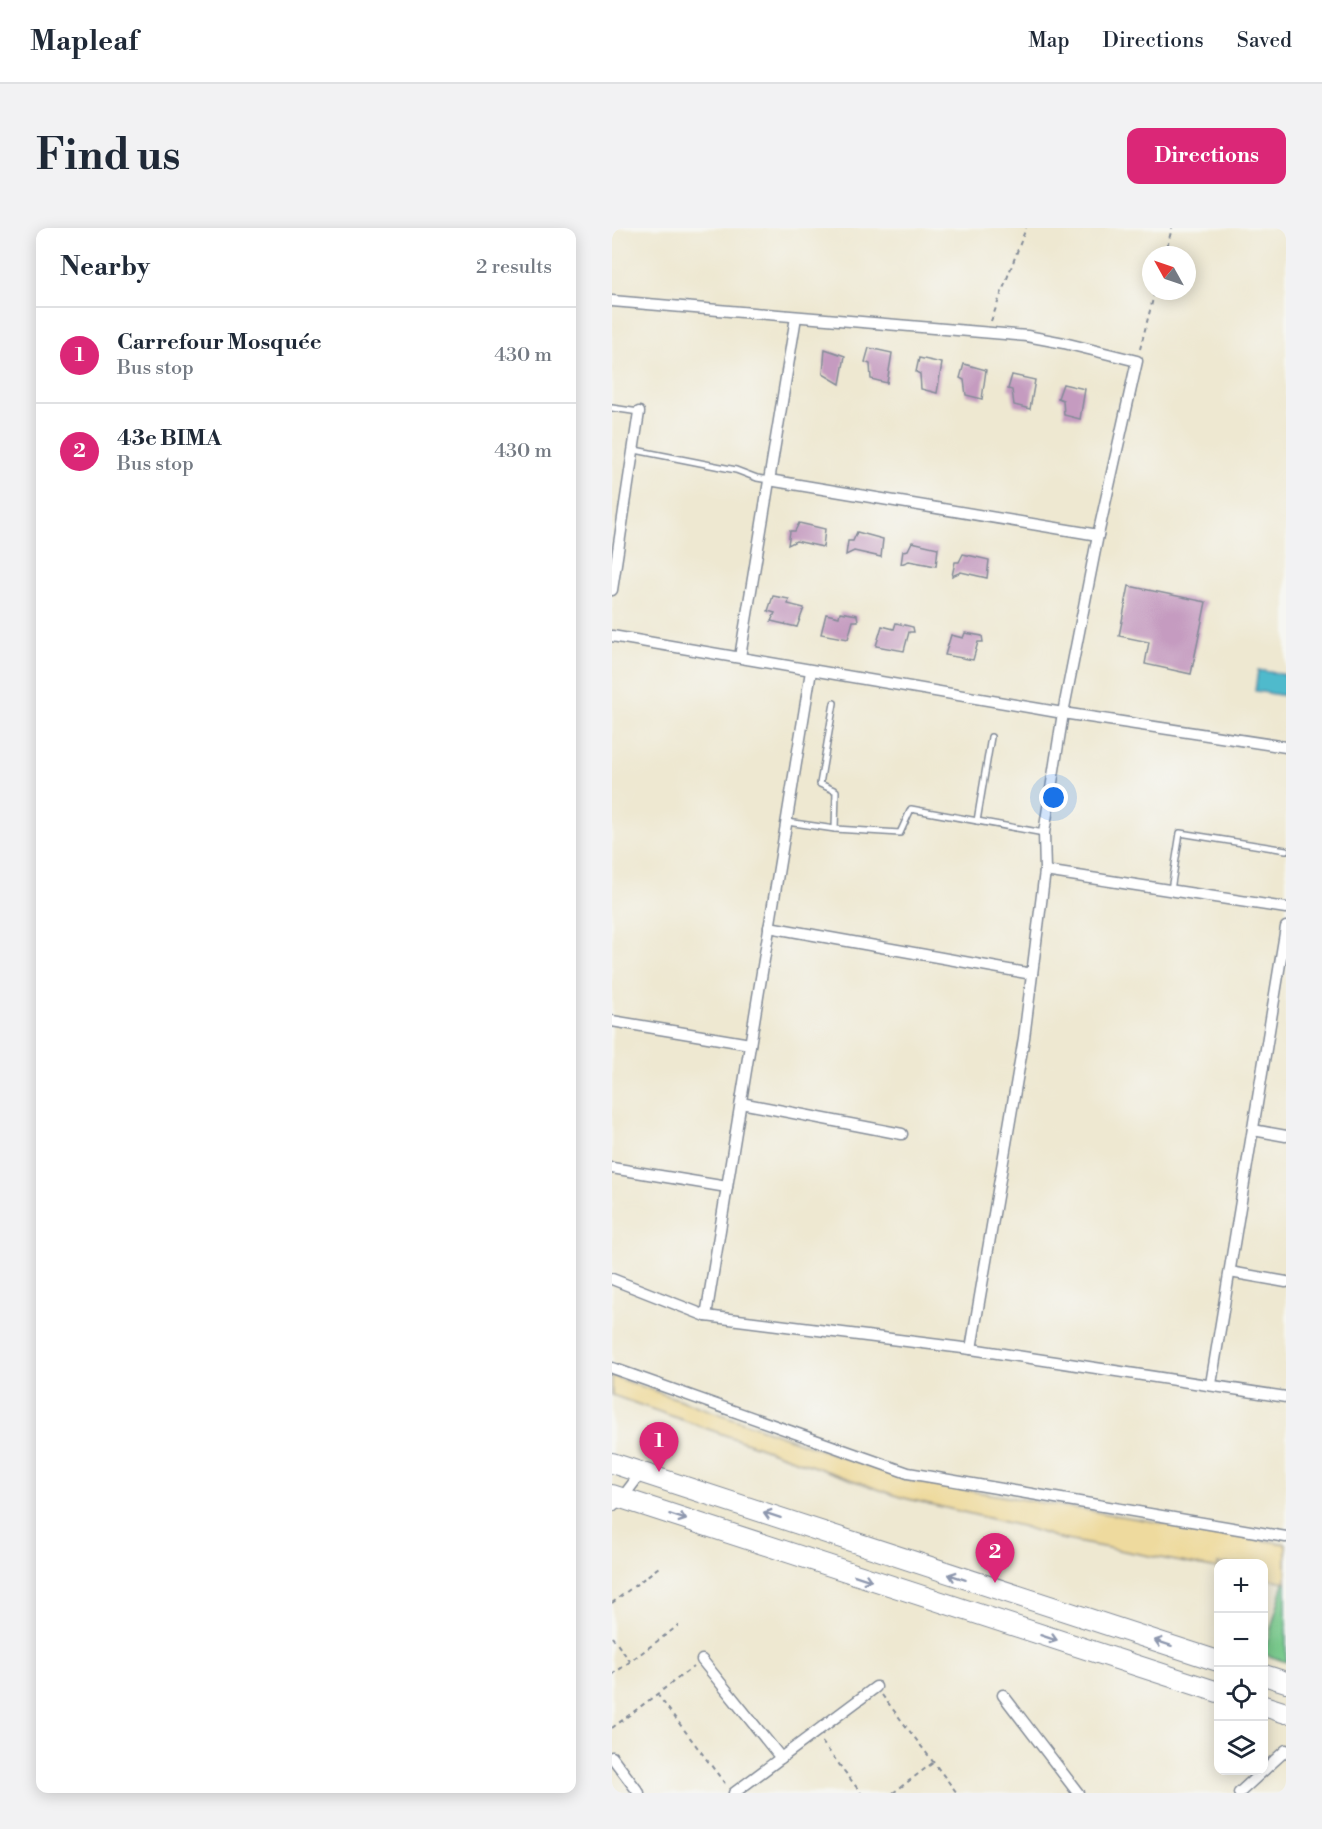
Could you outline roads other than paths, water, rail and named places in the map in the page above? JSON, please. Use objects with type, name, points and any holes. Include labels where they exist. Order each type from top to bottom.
[{"type":"highway","points":[[612,1463],[1214,1660]]},
{"type":"highway","points":[[615,1500],[1214,1691]]},
{"type":"highway","points":[[1268,1677],[1286,1682]]},
{"type":"highway","points":[[1268,1708],[1286,1713]]},
{"type":"street","points":[[612,301],[1027,336],[1137,361],[1098,535],[1063,713],[1044,833],[1045,871],[1024,1038],[971,1349]]},
{"type":"street","points":[[740,657],[796,317]]},
{"type":"street","points":[[612,590],[639,412]]},
{"type":"street","points":[[769,480],[1098,535]]},
{"type":"street","points":[[612,636],[1063,713],[1286,747]]},
{"type":"street","points":[[706,1316],[811,671]]},
{"type":"street","points":[[1045,871],[1286,908]]},
{"type":"street","points":[[769,927],[1032,974]]},
{"type":"street","points":[[1211,1384],[1286,927]]},
{"type":"street","points":[[612,1021],[750,1044]]},
{"type":"street","points":[[741,1103],[902,1134]]},
{"type":"street","points":[[1253,1130],[1286,1136]]},
{"type":"street","points":[[612,1168],[727,1187]]},
{"type":"street","points":[[1230,1272],[1286,1282]]},
{"type":"street","points":[[612,1279],[706,1316],[971,1349],[1286,1396]]},
{"type":"street","points":[[612,1368],[908,1473],[1286,1537]]},
{"type":"street","points":[[615,1500],[641,1473]]},
{"type":"street","points":[[702,1660],[781,1758]]},
{"type":"street","points":[[733,1793],[876,1687]]},
{"type":"street","points":[[1003,1695],[1078,1793]]},
{"type":"street","points":[[1239,1793],[1286,1750]]},
{"type":"street","points":[[612,1757],[639,1793]]},
{"type":"lane","points":[[612,408],[639,412]]},
{"type":"lane","points":[[634,450],[736,470],[769,480]]},
{"type":"lane","points":[[834,703],[820,784],[836,791],[835,829]]},
{"type":"lane","points":[[977,821],[991,737]]},
{"type":"lane","points":[[787,822],[835,829],[900,833],[911,809],[1044,833]]},
{"type":"lane","points":[[1171,890],[1180,833],[1286,850]]},
{"type":"water","points":[[1258,670],[1286,675],[1286,696],[1255,691]]},
{"type":"place","name":"Carrefour Mosquée","points":[[659,1472]]},
{"type":"place","name":"43e BIMA","points":[[995,1583]]}]
